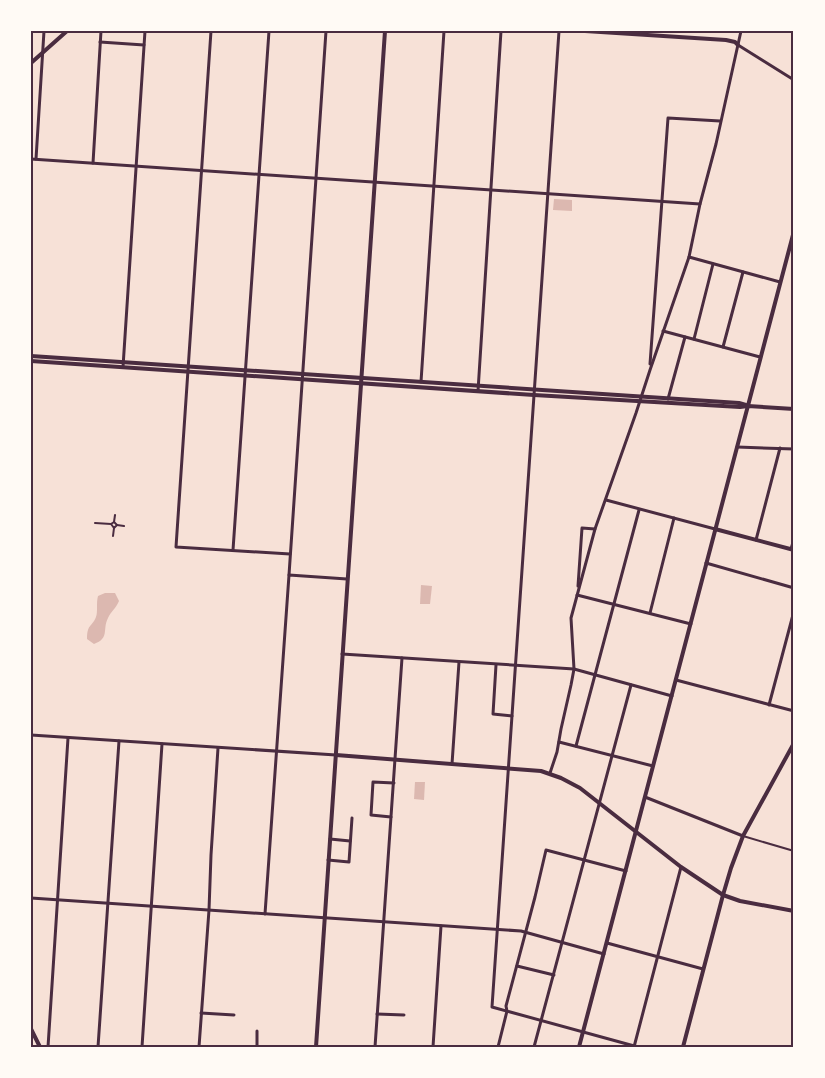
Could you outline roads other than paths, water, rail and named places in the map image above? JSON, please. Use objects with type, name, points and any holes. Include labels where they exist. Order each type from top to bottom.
[{"type":"street","points":[[36,159],[44,31]]},
{"type":"street","points":[[31,63],[67,31]]},
{"type":"street","points":[[92,162],[101,31]]},
{"type":"street","points":[[123,365],[145,31]]},
{"type":"street","points":[[211,31],[176,547],[290,554]]},
{"type":"street","points":[[233,550],[269,31]]},
{"type":"street","points":[[265,914],[326,31]]},
{"type":"street","points":[[316,1047],[385,31]]},
{"type":"street","points":[[420,388],[444,31]]},
{"type":"street","points":[[478,391],[501,31]]},
{"type":"street","points":[[559,31],[492,1007],[541,1022],[635,1046],[681,867]]},
{"type":"street","points":[[585,31],[735,42],[794,80]]},
{"type":"street","points":[[672,36],[673,31]]},
{"type":"street","points":[[550,773],[572,685],[574,669],[571,618],[595,529],[689,257],[741,31]]},
{"type":"street","points":[[100,42],[144,45]]},
{"type":"street","points":[[650,370],[668,118],[720,121]]},
{"type":"street","points":[[31,159],[700,204]]},
{"type":"street","points":[[579,1047],[794,231]]},
{"type":"street","points":[[689,257],[780,282]]},
{"type":"street","points":[[694,340],[713,264]]},
{"type":"street","points":[[723,347],[743,272]]},
{"type":"street","points":[[663,331],[760,357]]},
{"type":"street","points":[[668,401],[685,337]]},
{"type":"street","points":[[31,356],[123,365]]},
{"type":"street","points":[[31,361],[123,365],[362,381],[421,382],[478,386],[534,393]]},
{"type":"street","points":[[362,381],[420,388],[794,409]]},
{"type":"street","points":[[737,447],[794,449]]},
{"type":"street","points":[[756,540],[780,448]]},
{"type":"street","points":[[606,500],[792,549],[794,539]]},
{"type":"street","points":[[576,746],[640,510]]},
{"type":"street","points":[[95,523],[111,524],[114,522],[115,515]]},
{"type":"street","points":[[650,614],[674,518]]},
{"type":"street","points":[[114,522],[117,525],[124,526]]},
{"type":"street","points":[[111,524],[114,528]]},
{"type":"street","points":[[113,536],[114,528],[117,525]]},
{"type":"street","points":[[577,595],[582,528],[595,529]]},
{"type":"street","points":[[706,563],[794,588]]},
{"type":"street","points":[[289,575],[348,579]]},
{"type":"street","points":[[577,595],[690,624]]},
{"type":"street","points":[[769,704],[792,627],[794,612]]},
{"type":"street","points":[[342,654],[574,669],[672,696]]},
{"type":"street","points":[[375,1047],[402,658]]},
{"type":"street","points":[[452,764],[459,662]]},
{"type":"street","points":[[496,665],[493,714],[512,716]]},
{"type":"street","points":[[676,680],[794,711]]},
{"type":"street","points":[[534,1047],[631,685]]},
{"type":"street","points":[[31,735],[336,755],[550,773],[580,788],[681,867],[723,895],[740,901],[794,911]]},
{"type":"street","points":[[48,1047],[68,738]]},
{"type":"street","points":[[98,1047],[119,741]]},
{"type":"street","points":[[559,742],[653,766]]},
{"type":"street","points":[[683,1047],[731,868],[743,836],[794,743]]},
{"type":"street","points":[[142,1047],[162,744]]},
{"type":"street","points":[[199,1047],[218,748]]},
{"type":"street","points":[[391,817],[371,815],[373,782],[394,782]]},
{"type":"street","points":[[645,797],[743,836],[794,851]]},
{"type":"street","points":[[328,860],[349,862],[352,818]]},
{"type":"street","points":[[330,839],[350,841]]},
{"type":"street","points":[[498,1047],[507,1011],[506,1006],[546,850],[626,871]]},
{"type":"street","points":[[31,898],[498,929],[526,932],[604,954]]},
{"type":"street","points":[[433,1047],[441,926]]},
{"type":"street","points":[[607,943],[703,969]]},
{"type":"street","points":[[517,966],[554,975]]},
{"type":"street","points":[[201,1014],[234,1015]]},
{"type":"street","points":[[377,1014],[404,1015]]},
{"type":"street","points":[[31,1028],[40,1047]]},
{"type":"street","points":[[256,1047],[258,1031]]}]
